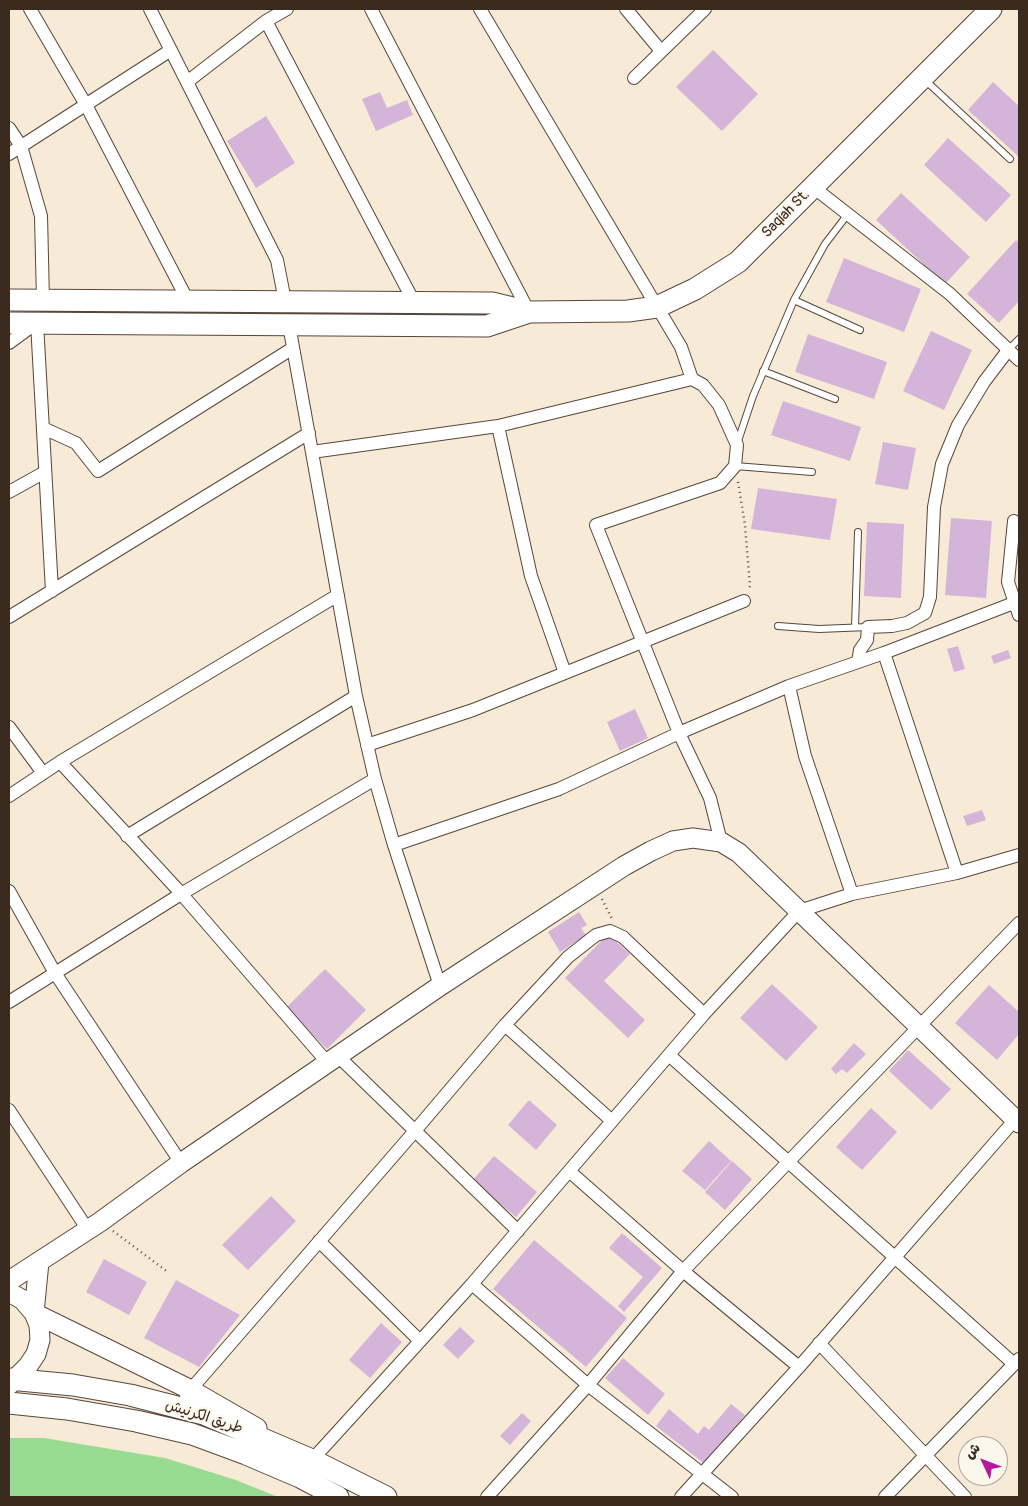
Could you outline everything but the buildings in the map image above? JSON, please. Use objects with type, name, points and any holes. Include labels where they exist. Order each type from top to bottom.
[{"type":"main road","name":"Saqiah St.","points":[[529,312],[628,311],[657,307],[695,289],[738,262],[990,9]]},
{"type":"main road","points":[[9,300],[492,303],[529,312]]},
{"type":"main road","points":[[9,323],[487,326],[529,312]]},
{"type":"main road","name":"طريق الكرنيش","points":[[11,1381],[73,1386],[130,1395],[204,1414],[312,1460],[386,1497]]},
{"type":"main road","name":"طريق الكرنيش","points":[[9,1403],[68,1409],[136,1421],[192,1434],[291,1474],[338,1497]]},
{"type":"street","points":[[30,9],[86,105],[188,301]]},
{"type":"street","points":[[150,9],[278,260],[285,301]]},
{"type":"street","points":[[187,82],[266,22],[287,9]]},
{"type":"street","points":[[371,9],[529,312]]},
{"type":"street","points":[[480,9],[681,347],[692,378],[703,385],[719,406],[737,445],[735,466],[720,483],[596,525],[679,733],[710,798],[721,842]]},
{"type":"street","points":[[626,9],[661,51]]},
{"type":"street","points":[[634,78],[705,9]]},
{"type":"street","points":[[266,22],[414,302]]},
{"type":"street","points":[[9,154],[171,50]]},
{"type":"street","points":[[9,128],[21,146],[41,216],[43,300]]},
{"type":"street","points":[[813,187],[950,294],[1019,360]]},
{"type":"street","points":[[9,343],[37,323]]},
{"type":"street","points":[[37,323],[52,591]]},
{"type":"street","points":[[289,325],[356,696],[375,779],[394,845],[440,986]]},
{"type":"street","points":[[43,428],[76,443],[98,471],[294,348]]},
{"type":"street","points":[[858,662],[860,650],[868,640],[862,627],[892,626],[907,623],[925,613],[930,597],[934,507],[942,464],[958,425],[984,382],[1009,349]]},
{"type":"street","points":[[312,452],[498,426],[692,378]]},
{"type":"street","points":[[498,426],[531,576],[565,673]]},
{"type":"street","points":[[9,618],[309,433]]},
{"type":"street","points":[[9,492],[45,472]]},
{"type":"street","points":[[394,845],[559,789],[679,733],[789,686],[1018,607],[1008,582],[1014,521]]},
{"type":"street","points":[[9,796],[60,762],[338,595]]},
{"type":"street","points":[[368,745],[473,710],[744,601]]},
{"type":"street","points":[[884,653],[957,873]]},
{"type":"street","points":[[789,686],[805,756],[852,894]]},
{"type":"street","points":[[127,836],[356,696]]},
{"type":"street","points":[[9,727],[43,773]]},
{"type":"street","points":[[60,762],[333,1059],[414,1132],[518,1231]]},
{"type":"street","points":[[9,1002],[181,894],[375,779]]},
{"type":"street","points":[[9,1281],[94,1226],[181,1163],[440,986],[595,884],[650,851],[673,841],[693,838],[721,842],[739,853],[1018,1119],[799,1367],[681,1497]]},
{"type":"street","points":[[34,1313],[190,1390],[312,1460],[472,1284],[704,1014],[799,910],[852,894],[957,873],[1019,855]]},
{"type":"street","points":[[9,891],[56,973],[181,1163]]},
{"type":"street","points":[[487,1497],[588,1385],[682,1271],[1019,922]]},
{"type":"street","points":[[175,1407],[505,1025],[568,957],[596,935],[610,931],[623,937],[704,1014]]},
{"type":"street","points":[[505,1025],[612,1121]]},
{"type":"street","points":[[669,1055],[894,1258],[1017,1362],[885,1497]]},
{"type":"street","points":[[9,1110],[94,1226]]},
{"type":"street","points":[[568,1172],[682,1271],[799,1367]]},
{"type":"street","points":[[319,1241],[420,1341]]},
{"type":"street","points":[[34,1313],[39,1262]]},
{"type":"street","points":[[472,1284],[588,1385],[732,1497]]},
{"type":"street","points":[[9,1292],[23,1300],[34,1313],[39,1325],[40,1340],[36,1354],[28,1366],[11,1381]]},
{"type":"street","points":[[819,1343],[965,1497]]},
{"type":"lane","points":[[922,77],[1010,159]]},
{"type":"lane","points":[[737,445],[753,396],[794,300],[825,244],[848,214]]},
{"type":"lane","points":[[794,300],[860,330]]},
{"type":"lane","points":[[1009,349],[1019,339]]},
{"type":"lane","points":[[763,371],[835,399]]},
{"type":"lane","points":[[735,466],[812,472]]},
{"type":"lane","points":[[778,626],[819,629],[862,627],[858,532]]},
{"type":"path","points":[[735,466],[745,525],[750,586],[744,601]]},
{"type":"path","points":[[595,884],[612,920],[610,931]]},
{"type":"path","points":[[94,1226],[168,1273]]},
{"type":"green space","points":[[9,1438],[44,1438],[165,1458],[236,1480],[278,1497],[9,1497]]}]
